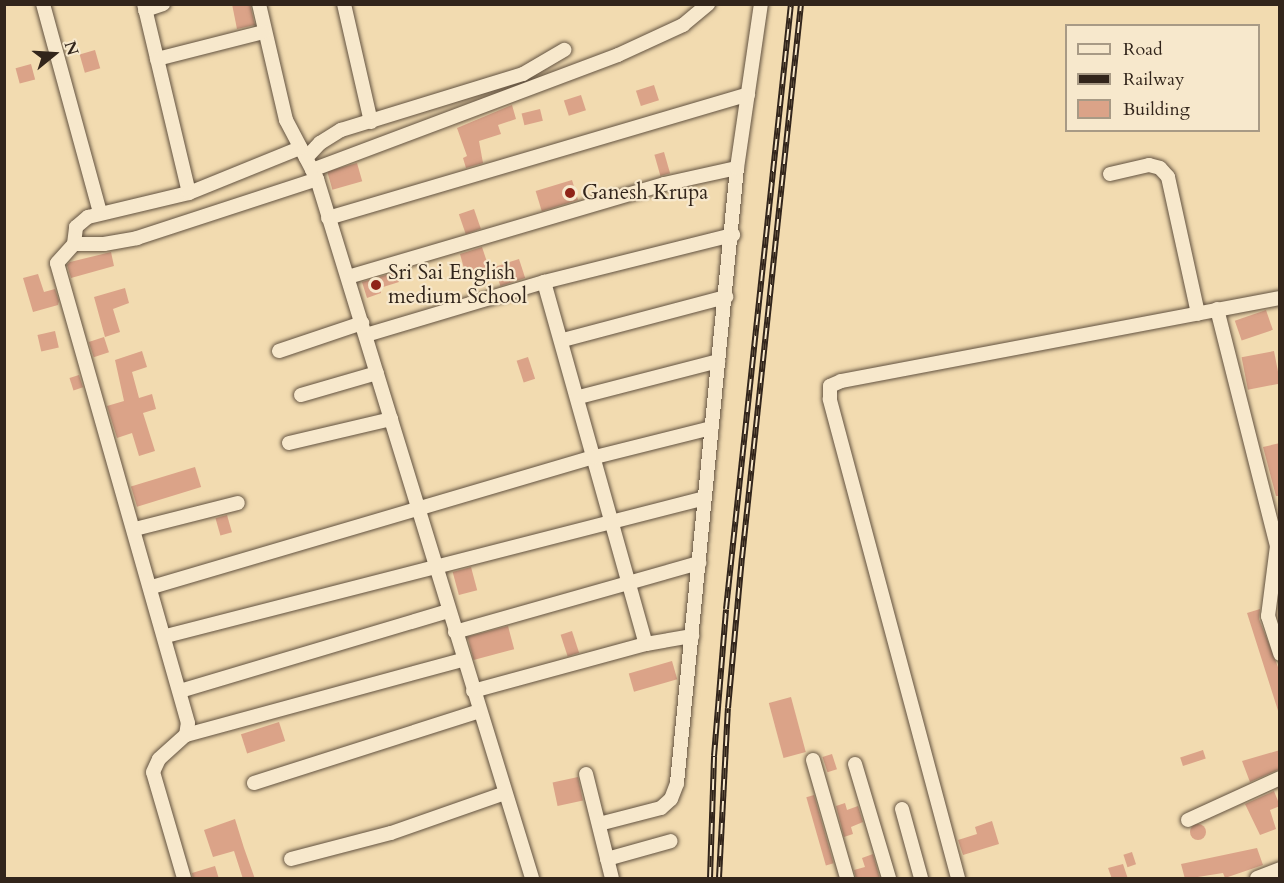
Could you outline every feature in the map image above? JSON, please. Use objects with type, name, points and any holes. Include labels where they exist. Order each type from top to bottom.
[{"type":"street","points":[[43,4],[100,212]]},
{"type":"street","points":[[163,4],[144,7],[189,193]]},
{"type":"street","points":[[259,4],[286,120],[309,164],[348,277],[434,568],[532,879]]},
{"type":"street","points":[[344,4],[371,122]]},
{"type":"street","points":[[74,244],[104,244],[137,238],[309,164],[618,55],[682,25],[708,4]]},
{"type":"street","points":[[599,824],[661,808],[675,792],[711,428],[733,235],[737,168],[761,4]]},
{"type":"street","points":[[157,59],[264,32]]},
{"type":"street","points":[[186,735],[188,723],[166,636],[57,272],[61,257],[74,244],[80,222],[100,212],[309,164],[330,136],[523,74],[564,50]]},
{"type":"street","points":[[328,218],[748,94]]},
{"type":"street","points":[[1110,174],[1149,165],[1160,168],[1168,177],[1198,314]]},
{"type":"street","points":[[348,277],[664,184],[737,168]]},
{"type":"street","points":[[279,351],[733,235]]},
{"type":"street","points":[[544,282],[596,457],[646,644]]},
{"type":"street","points":[[563,340],[726,297]]},
{"type":"street","points":[[958,879],[830,399],[830,387],[841,381],[1280,298]]},
{"type":"street","points":[[1217,309],[1277,546],[1268,616],[1280,654]]},
{"type":"street","points":[[579,397],[718,362]]},
{"type":"street","points":[[301,395],[377,373]]},
{"type":"street","points":[[289,443],[391,419]]},
{"type":"street","points":[[152,587],[596,457],[711,428]]},
{"type":"street","points":[[166,636],[705,498]]},
{"type":"street","points":[[135,529],[238,503]]},
{"type":"street","points":[[454,632],[699,563]]},
{"type":"street","points":[[180,692],[448,611]]},
{"type":"street","points":[[473,691],[646,644],[692,636]]},
{"type":"street","points":[[184,879],[153,772],[159,759],[186,735],[463,660]]},
{"type":"street","points":[[254,783],[479,711]]},
{"type":"street","points":[[813,760],[847,879]]},
{"type":"street","points":[[855,764],[889,879]]},
{"type":"street","points":[[586,774],[612,879]]},
{"type":"street","points":[[1188,820],[1280,778]]},
{"type":"street","points":[[291,859],[391,833],[505,793]]},
{"type":"street","points":[[902,809],[921,879]]},
{"type":"street","points":[[607,859],[671,841]]},
{"type":"street","points":[[1257,879],[1280,869]]},
{"type":"building","points":[[232,4],[250,4],[255,25],[237,29]]},
{"type":"building","points":[[95,50],[100,68],[85,73],[80,54]]},
{"type":"building","points":[[31,64],[35,79],[20,84],[16,68]]},
{"type":"building","points":[[654,85],[659,100],[641,106],[636,91]]},
{"type":"building","points":[[581,95],[586,110],[569,116],[564,101]]},
{"type":"building","points":[[512,105],[516,119],[498,125],[501,134],[479,141],[483,163],[466,168],[463,158],[467,156],[457,128]]},
{"type":"building","points":[[540,109],[543,121],[524,125],[522,114]]},
{"type":"building","points":[[664,152],[670,173],[660,176],[654,155]]},
{"type":"building","points":[[357,163],[362,181],[332,190],[327,172]]},
{"type":"building","points":[[572,180],[578,200],[542,211],[536,191]]},
{"type":"building","points":[[474,209],[481,229],[466,234],[459,214]]},
{"type":"building","points":[[482,247],[489,268],[465,272],[460,254]]},
{"type":"building","points":[[111,252],[114,266],[71,278],[67,265],[70,262]]},
{"type":"building","points":[[519,259],[525,278],[500,286],[494,267]]},
{"type":"building","name":"Sri Sai English medium School","points":[[396,272],[399,282],[380,288],[381,293],[367,298],[362,282]]},
{"type":"building","points":[[38,274],[44,292],[55,289],[59,301],[58,305],[33,312],[23,278]]},
{"type":"building","points":[[125,288],[129,303],[113,309],[120,332],[105,337],[94,297]]},
{"type":"building","points":[[1266,310],[1273,330],[1242,341],[1235,321]]},
{"type":"building","points":[[55,331],[59,348],[41,352],[37,335]]},
{"type":"building","points":[[104,337],[109,352],[94,357],[89,342]]},
{"type":"building","points":[[142,351],[147,367],[132,372],[139,398],[152,394],[156,409],[143,413],[155,451],[139,456],[132,433],[117,438],[107,406],[124,401],[115,360]]},
{"type":"building","points":[[1274,351],[1280,383],[1248,390],[1242,357]]},
{"type":"building","points":[[528,357],[535,379],[524,383],[517,361]]},
{"type":"building","points":[[79,375],[83,387],[74,390],[69,378]]},
{"type":"building","points":[[1280,443],[1280,496],[1276,496],[1263,447]]},
{"type":"building","points":[[195,467],[201,487],[137,507],[131,487]]},
{"type":"building","points":[[227,515],[232,532],[220,536],[215,518]]},
{"type":"building","points":[[471,567],[477,590],[459,595],[453,572]]},
{"type":"building","points":[[1260,609],[1259,619],[1280,672],[1280,717],[1247,613]]},
{"type":"building","points":[[508,626],[514,649],[474,660],[467,637]]},
{"type":"building","points":[[572,631],[579,653],[568,657],[561,635]]},
{"type":"building","points":[[672,661],[677,679],[634,692],[629,673]]},
{"type":"building","points":[[791,697],[806,752],[784,758],[769,703]]},
{"type":"building","points":[[279,722],[285,741],[247,753],[241,734]]},
{"type":"building","points":[[1203,750],[1206,759],[1183,766],[1180,757]]},
{"type":"building","points":[[1280,750],[1280,769],[1250,782],[1242,761]]},
{"type":"building","points":[[832,754],[837,769],[827,772],[822,757]]},
{"type":"building","points":[[578,777],[583,800],[558,806],[553,782]]},
{"type":"building","points":[[1274,791],[1280,806],[1270,810],[1276,829],[1260,835],[1245,804]]},
{"type":"building","points":[[814,795],[834,863],[826,865],[806,797]]},
{"type":"building","points":[[845,803],[847,810],[858,806],[863,822],[851,827],[853,834],[844,837],[836,806]]},
{"type":"building","points":[[235,819],[255,879],[243,879],[234,851],[213,857],[204,830]]},
{"type":"building","points":[[992,821],[999,844],[963,855],[958,840],[977,834],[975,827]]},
{"type":"building","points":[[1195,824],[1201,824],[1206,832],[1204,838],[1195,840],[1190,835],[1190,829]]},
{"type":"building","points":[[1257,848],[1263,865],[1225,878],[1223,873],[1185,879],[1181,864]]},
{"type":"building","points":[[1132,852],[1136,864],[1127,867],[1123,855]]},
{"type":"building","points":[[873,854],[880,879],[856,879],[854,870],[865,867],[862,858]]},
{"type":"building","points":[[1123,864],[1128,879],[1112,879],[1108,868]]},
{"type":"building","points":[[215,866],[219,879],[193,879],[192,873]]},
{"type":"railway","points":[[710,878],[714,756],[726,609],[791,4]]},
{"type":"railway","points":[[719,878],[728,708],[742,558],[801,4]]},
{"type":"place","name":"Ganesh Krupa","points":[[570,193]]},
{"type":"place","name":"Sri Sai English medium School","points":[[376,285]]}]
